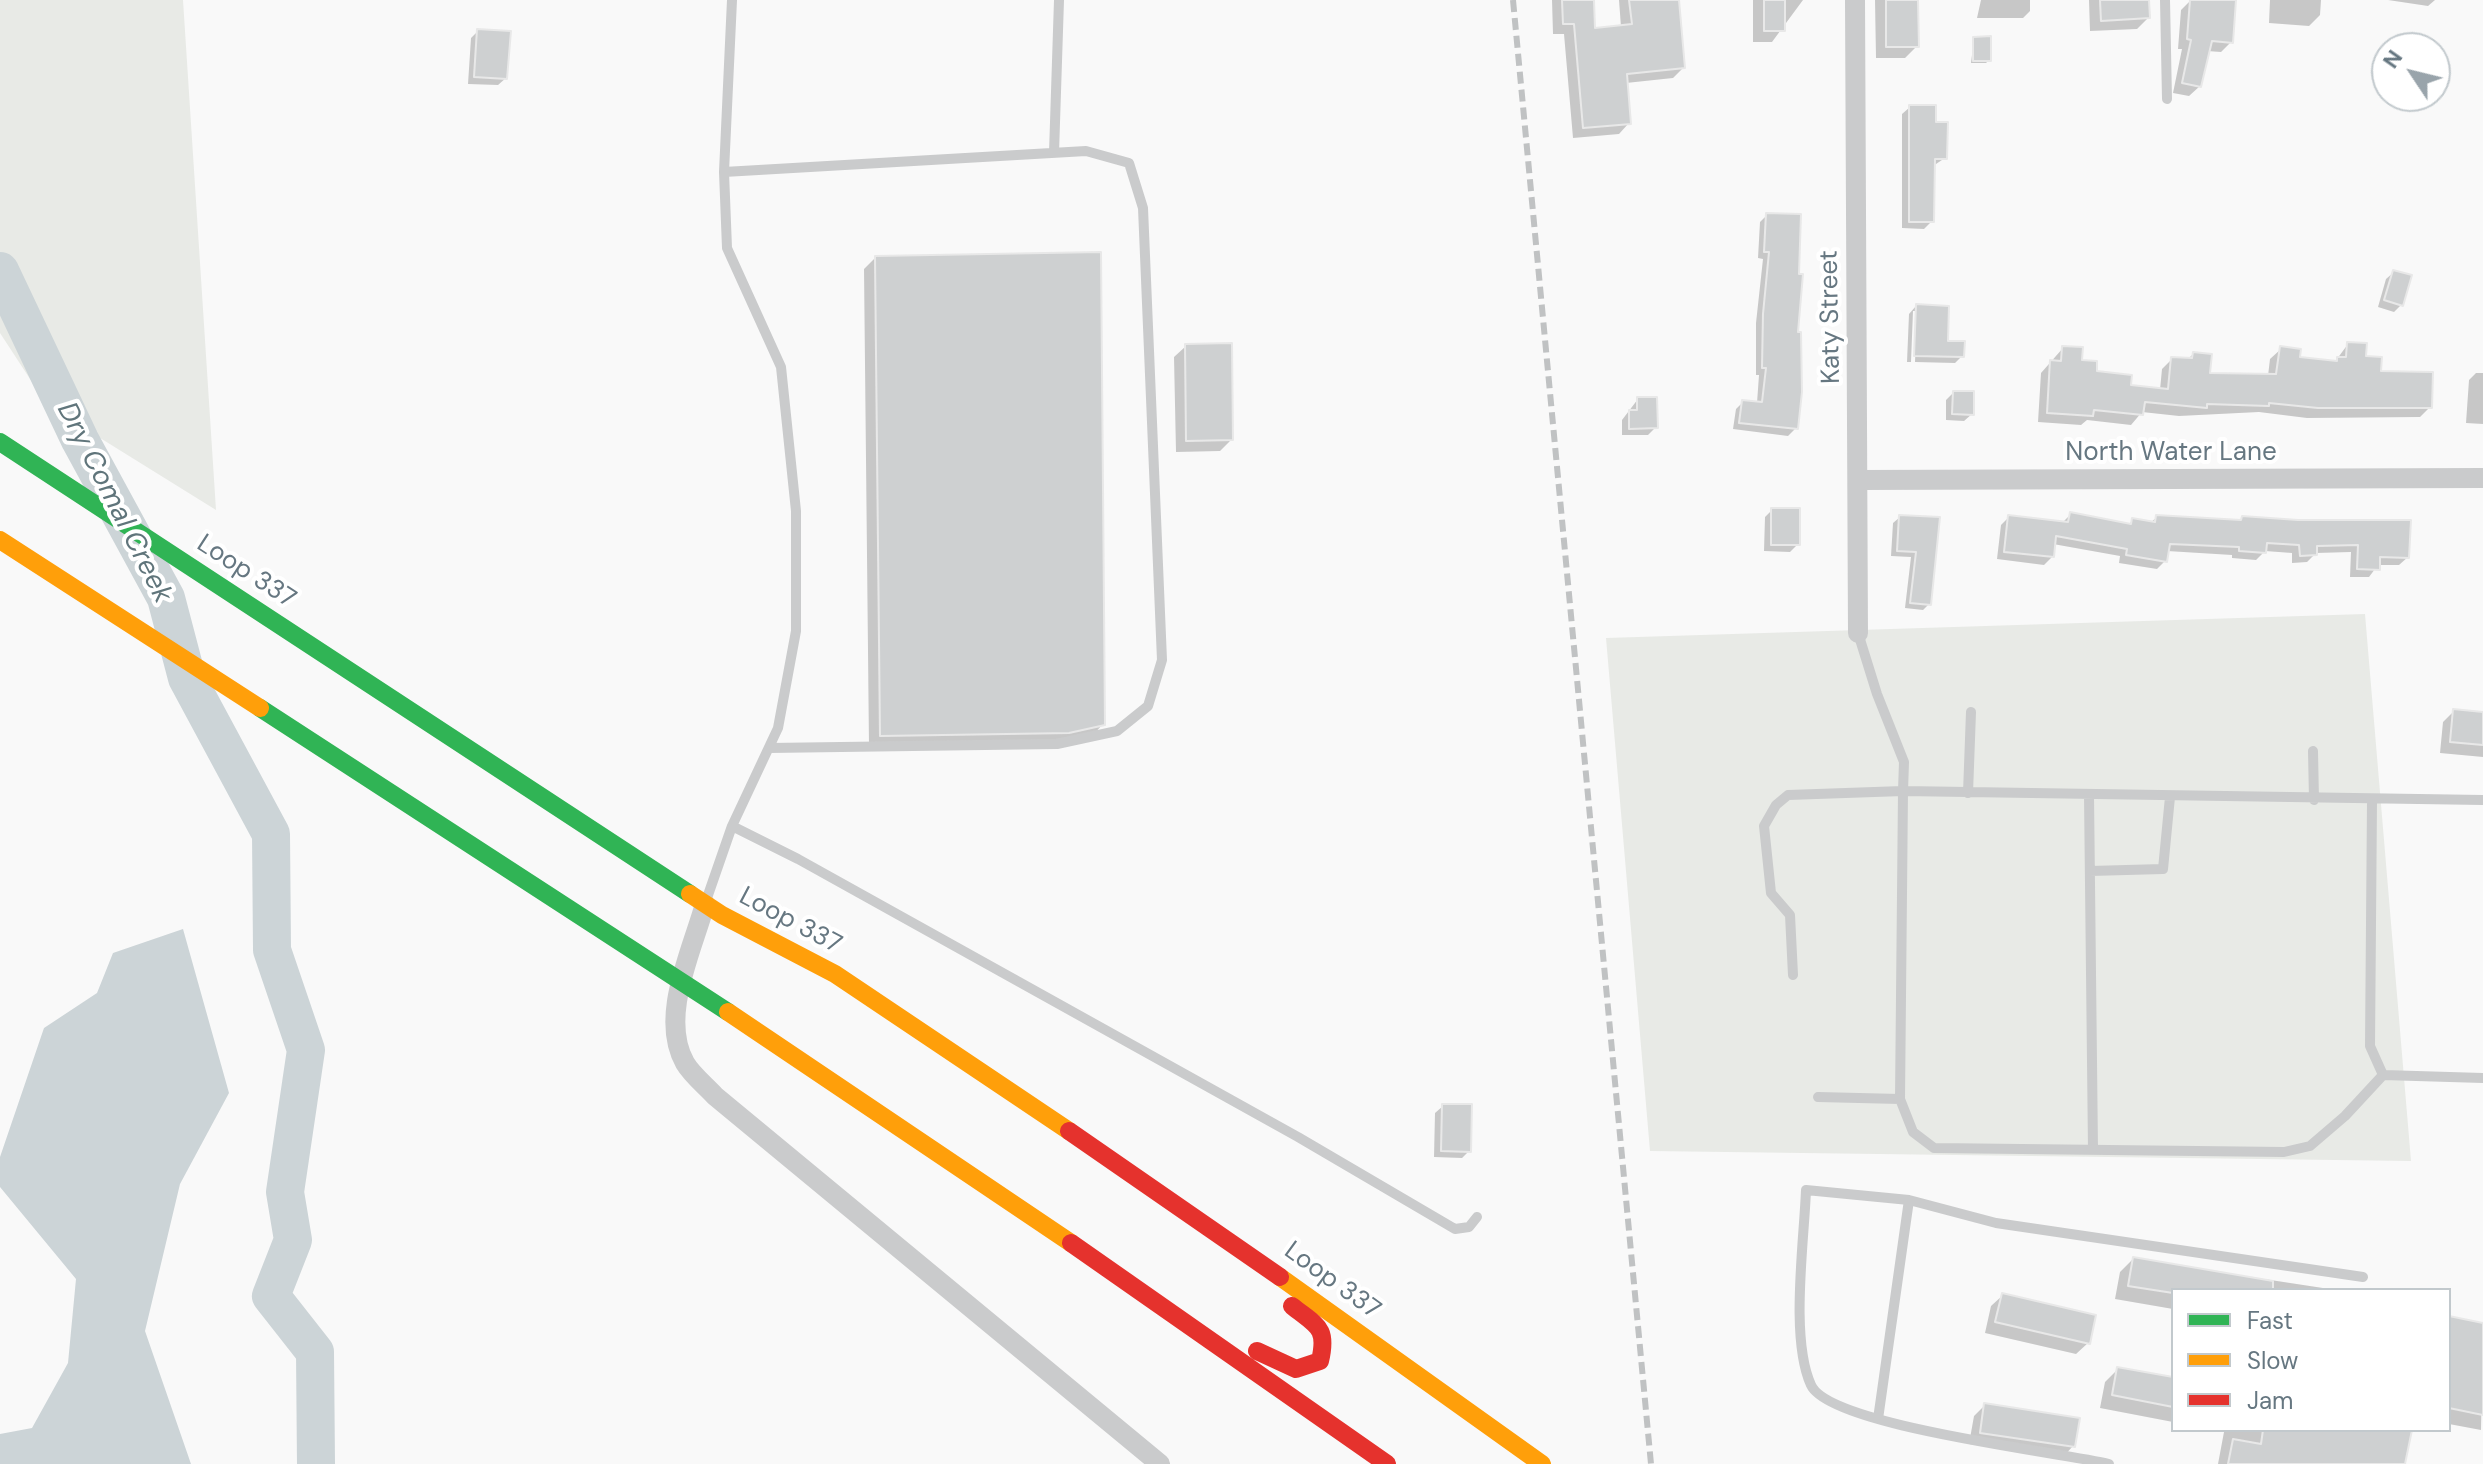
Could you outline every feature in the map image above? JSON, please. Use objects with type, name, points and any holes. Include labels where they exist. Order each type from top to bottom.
[{"type":"main road","name":"Loop 337","points":[[0,442],[705,904],[835,974],[959,1056],[1268,1268],[1542,1464]]},
{"type":"main road","points":[[0,540],[684,981],[907,1130],[1387,1464]]},
{"type":"main road","points":[[907,1130],[1011,1181],[1283,1367],[1309,1369],[1320,1361],[1325,1339],[1310,1319],[1043,1130],[959,1056]]},
{"type":"street","name":"Katy Street","points":[[1855,0],[1858,633]]},
{"type":"street","name":"North Water Lane","points":[[1859,480],[2483,478]]},
{"type":"street","points":[[705,904],[674,1027],[685,1063],[715,1096],[1160,1464]]},
{"type":"lane","points":[[705,904],[732,826],[778,728],[796,631],[796,511],[781,367],[727,248],[724,172],[732,0]]},
{"type":"lane","points":[[1054,153],[1059,0]]},
{"type":"lane","points":[[2165,0],[2167,99]]},
{"type":"lane","points":[[724,172],[1086,151],[1129,163],[1143,208],[1162,660],[1148,706],[1117,731],[1057,744],[769,748]]},
{"type":"lane","points":[[1858,633],[1877,694],[1904,762],[1900,1099],[1913,1132],[1934,1148],[2284,1152],[2310,1146],[2345,1116],[2383,1075],[2483,1078]]},
{"type":"lane","points":[[1968,793],[1971,712]]},
{"type":"lane","points":[[2313,751],[2314,800]]},
{"type":"lane","points":[[1793,975],[1790,915],[1771,893],[1764,826],[1776,805],[1788,795],[1903,791],[2372,801],[2483,800]]},
{"type":"lane","points":[[2089,795],[2093,1150]]},
{"type":"lane","points":[[2090,871],[2163,869],[2170,797]]},
{"type":"lane","points":[[2372,801],[2370,1046],[2383,1075]]},
{"type":"lane","points":[[732,826],[798,859],[1298,1137],[1455,1229],[1469,1227],[1477,1217]]},
{"type":"lane","points":[[1818,1097],[1900,1099]]},
{"type":"lane","points":[[2109,1464],[1960,1438],[1878,1419],[1831,1404],[1812,1389],[1800,1353],[1806,1190],[1909,1200],[1996,1223],[2363,1277]]},
{"type":"lane","points":[[1878,1419],[1909,1200]]},
{"type":"shaded area","points":[[0,0],[183,0],[216,510],[47,405],[0,333]]},
{"type":"shaded area","points":[[2365,614],[2411,1161],[1650,1151],[1606,638]]},
{"type":"shaded area","points":[[183,929],[229,1093],[180,1184],[145,1331],[191,1464],[0,1464],[0,1434],[32,1428],[68,1363],[76,1279],[0,1187],[0,1157],[44,1028],[97,993],[113,953]]},
{"type":"building","points":[[1562,0],[1594,0],[1595,28],[1632,24],[1629,0],[1679,0],[1685,68],[1627,74],[1631,124],[1583,128],[1574,24],[1563,24]]},
{"type":"building","points":[[1764,0],[1785,0],[1785,31],[1764,31]]},
{"type":"building","points":[[1886,0],[1918,0],[1919,47],[1886,47]]},
{"type":"building","points":[[2100,0],[2149,0],[2150,18],[2101,21]]},
{"type":"building","points":[[2190,0],[2236,0],[2233,43],[2212,41],[2201,87],[2182,83],[2191,40],[2187,39]]},
{"type":"building","points":[[477,29],[511,31],[507,79],[474,77]]},
{"type":"building","points":[[1991,36],[1991,61],[1973,61],[1973,37]]},
{"type":"building","points":[[1909,105],[1936,105],[1936,122],[1948,122],[1947,159],[1935,159],[1934,222],[1909,222]]},
{"type":"building","points":[[1766,213],[1801,214],[1799,274],[1803,274],[1798,332],[1801,332],[1802,392],[1798,429],[1739,423],[1742,400],[1762,402],[1766,368],[1762,368],[1763,314],[1769,252],[1764,252]]},
{"type":"building","points":[[1101,252],[1105,725],[1069,733],[880,736],[875,256]]},
{"type":"building","points":[[2393,270],[2412,275],[2403,306],[2384,300]]},
{"type":"building","points":[[1916,304],[1949,306],[1948,341],[1965,341],[1964,357],[1914,356]]},
{"type":"building","points":[[2347,342],[2367,343],[2366,356],[2382,357],[2381,371],[2433,372],[2432,408],[2318,408],[2269,403],[2269,406],[2207,404],[2207,408],[2145,402],[2143,415],[2094,410],[2093,416],[2047,413],[2050,360],[2061,361],[2062,346],[2083,347],[2082,360],[2097,361],[2097,371],[2132,375],[2131,385],[2168,389],[2171,357],[2192,358],[2193,352],[2212,354],[2210,373],[2276,374],[2280,346],[2301,349],[2300,357],[2337,361],[2337,357],[2346,357]]},
{"type":"building","points":[[1232,343],[1233,440],[1186,441],[1185,344]]},
{"type":"building","points":[[1953,391],[1974,391],[1974,415],[1952,414]]},
{"type":"building","points":[[1637,397],[1657,397],[1658,428],[1629,429],[1629,410],[1637,410]]},
{"type":"building","points":[[1771,508],[1800,508],[1800,545],[1771,545]]},
{"type":"building","points":[[2070,512],[2131,524],[2132,518],[2155,522],[2156,515],[2241,520],[2242,516],[2298,520],[2411,520],[2409,558],[2380,557],[2380,570],[2357,569],[2358,545],[2317,546],[2317,555],[2300,556],[2299,545],[2267,543],[2266,553],[2239,551],[2239,547],[2170,544],[2167,562],[2126,555],[2127,549],[2056,536],[2054,557],[2004,552],[2008,515],[2068,522]]},
{"type":"building","points":[[1899,515],[1940,517],[1931,605],[1910,603],[1916,552],[1897,551]]},
{"type":"building","points":[[2453,709],[2483,712],[2483,745],[2450,742]]},
{"type":"building","points":[[1442,1104],[1472,1104],[1471,1152],[1441,1151]]},
{"type":"building","points":[[2133,1257],[2273,1281],[2273,1288],[2171,1288],[2171,1293],[2128,1286]]},
{"type":"building","points":[[2002,1293],[2096,1315],[2090,1344],[1995,1322]]},
{"type":"building","points":[[2451,1316],[2483,1323],[2483,1415],[2451,1408]]},
{"type":"building","points":[[2117,1367],[2171,1377],[2171,1407],[2112,1395]]},
{"type":"building","points":[[1984,1403],[2080,1418],[2075,1447],[1980,1433]]},
{"type":"building","points":[[2263,1432],[2412,1432],[2405,1464],[2228,1464],[2233,1439],[2261,1444]]},
{"type":"waterway","name":"Dry Comal Creek","points":[[0,271],[80,440],[166,598],[187,678],[271,834],[272,950],[306,1050],[285,1192],[293,1240],[271,1296],[315,1352],[316,1464]]},
{"type":"railway","points":[[1513,0],[1651,1464]]},
{"type":"traffic: fast","points":[[0,442],[690,894]]},
{"type":"traffic: fast","points":[[260,708],[728,1012]]},
{"type":"traffic: slow","points":[[0,540],[260,708]]},
{"type":"traffic: slow","points":[[690,894],[722,915],[835,974],[1069,1131]]},
{"type":"traffic: slow","points":[[728,1012],[1071,1243]]},
{"type":"traffic: slow","points":[[1280,1277],[1542,1464]]},
{"type":"traffic: jam","points":[[1069,1131],[1280,1277]]},
{"type":"traffic: jam","points":[[1071,1243],[1387,1464]]},
{"type":"traffic: jam","points":[[1257,1351],[1296,1369],[1320,1361],[1323,1341],[1318,1328],[1292,1306]]}]
